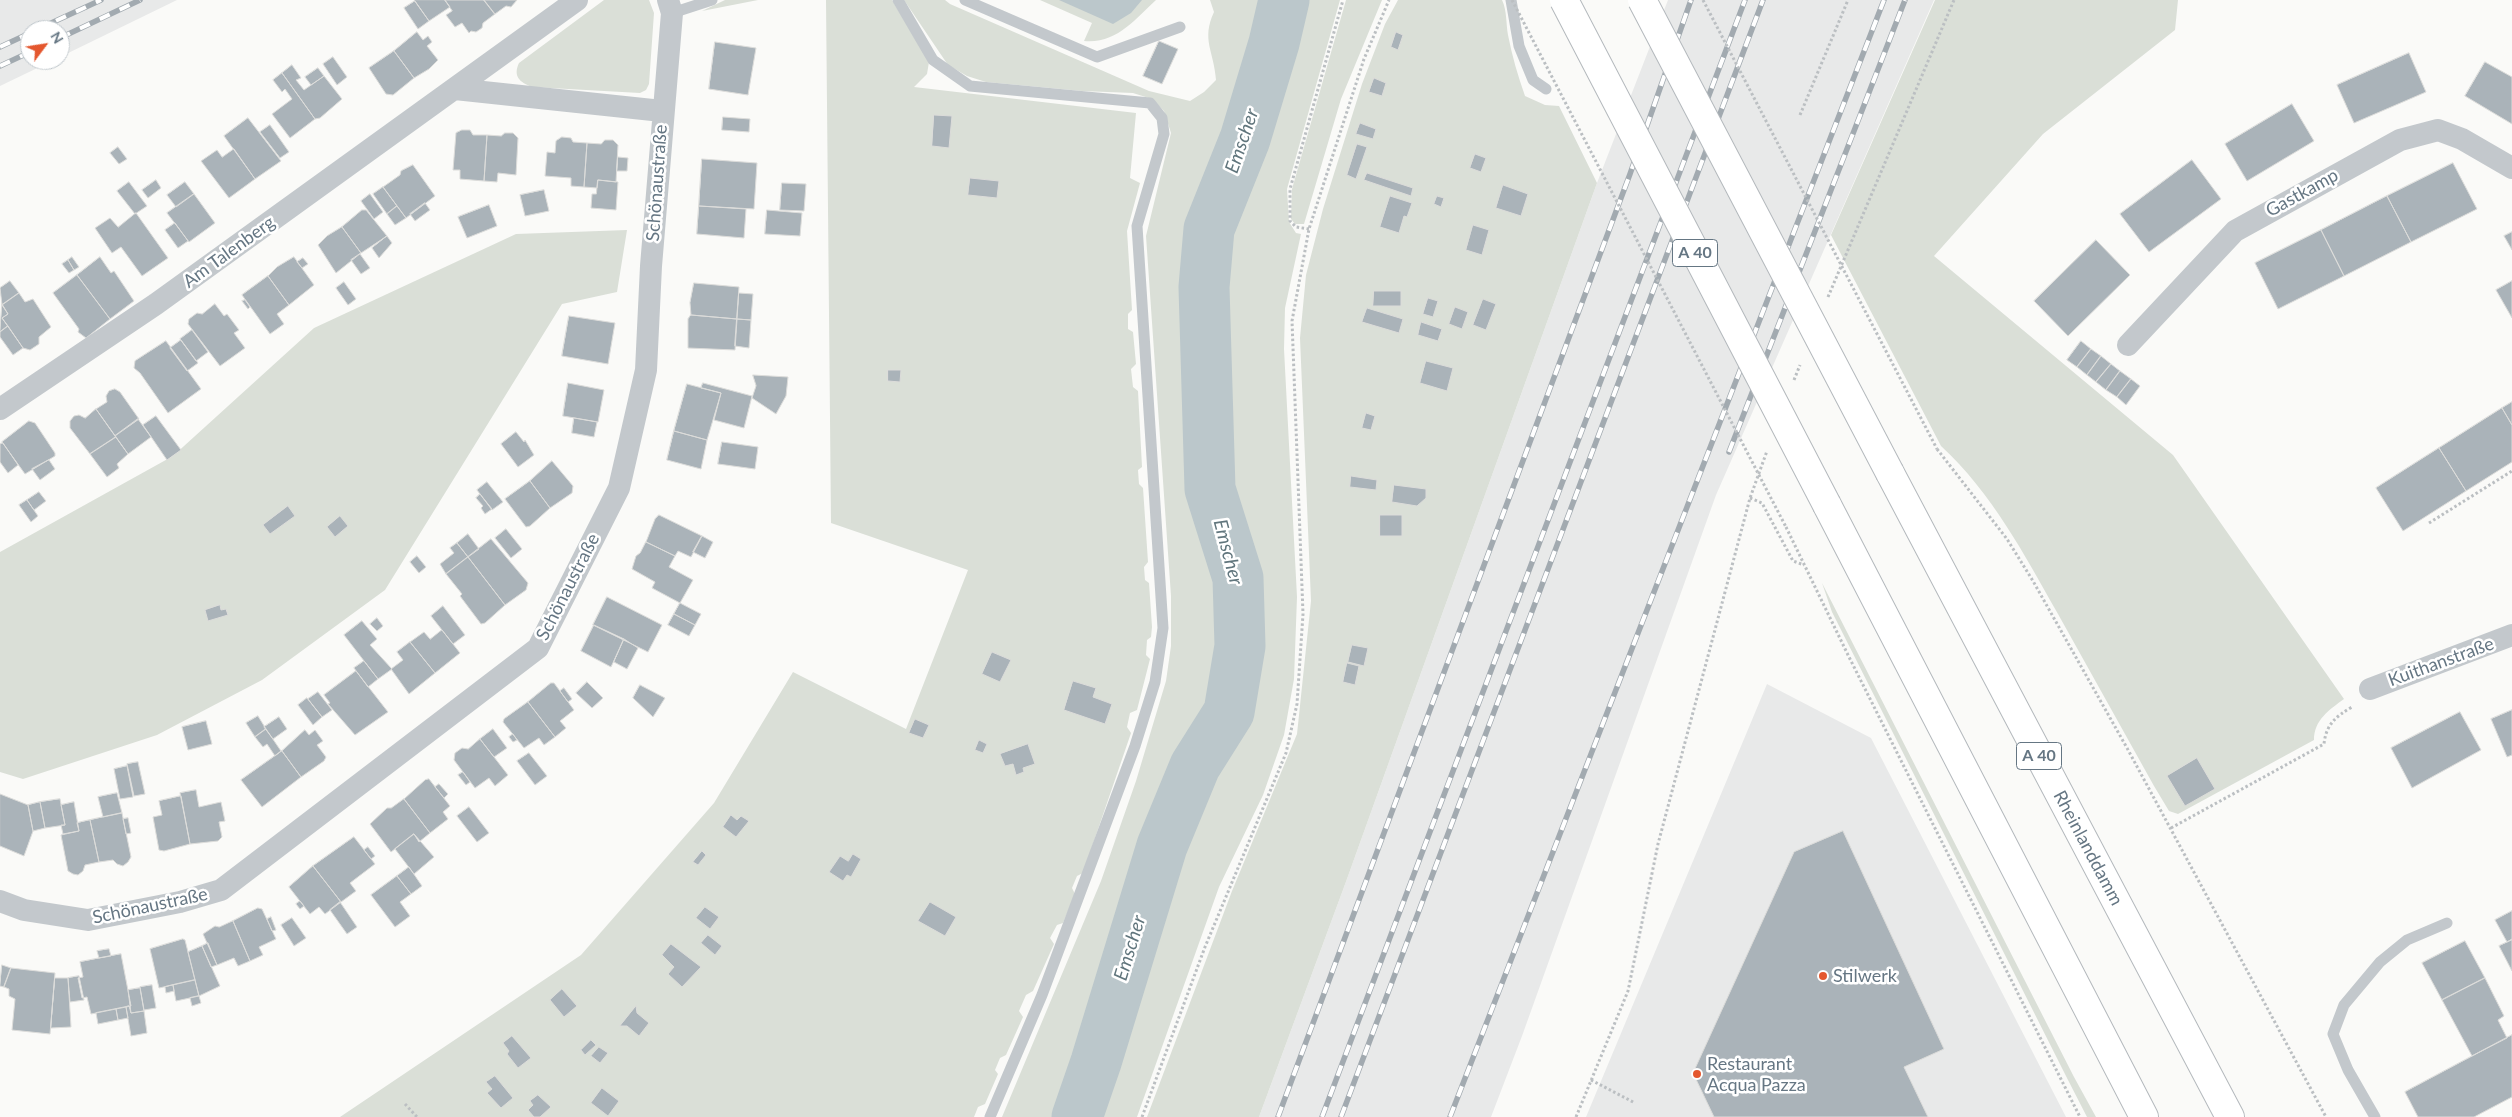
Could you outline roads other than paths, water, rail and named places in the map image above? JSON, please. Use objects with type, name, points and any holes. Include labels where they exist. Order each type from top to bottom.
[{"type":"highway","name":"A 40","points":[[1564,0],[2144,1117]]},
{"type":"highway","name":"Rheinlanddamm","points":[[1642,0],[2230,1117]]},
{"type":"street","name":"Am Talenberg","points":[[0,409],[156,304],[577,0]]},
{"type":"street","name":"Schönaustraße","points":[[0,901],[24,910],[88,920],[180,902],[221,890],[538,648],[619,488],[646,370],[651,266],[670,6]]},
{"type":"street","points":[[455,89],[662,111]]},
{"type":"street","name":"Gastkamp","points":[[2128,345],[2235,231],[2400,140],[2438,130],[2462,139],[2512,168]]},
{"type":"street","name":"Kuithanstraße","points":[[2370,688],[2512,636]]},
{"type":"lane","points":[[670,6],[712,0]]},
{"type":"lane","points":[[898,0],[933,60],[970,86],[1150,103],[1162,118],[1164,134],[1137,226],[1163,628],[1155,682],[1136,746],[1042,995],[990,1117]]},
{"type":"lane","points":[[965,0],[1097,57],[1180,27]]},
{"type":"lane","points":[[1511,0],[1520,46],[1526,63],[1533,80],[1546,90]]},
{"type":"lane","points":[[2376,1117],[2348,1070],[2333,1034],[2344,1005],[2357,987],[2380,962],[2406,940],[2447,923]]},
{"type":"waterway","name":"Emscher","points":[[1077,1117],[1096,1062],[1162,846],[1195,766],[1229,712],[1240,646],[1238,578],[1210,489],[1204,287],[1209,229],[1245,139],[1274,43],[1284,0]]},
{"type":"railway","points":[[58,20],[101,0]]},
{"type":"railway","points":[[70,33],[140,0]]},
{"type":"railway","points":[[1278,1117],[1630,174],[1691,0]]},
{"type":"railway","points":[[1322,1117],[1745,0]]},
{"type":"railway","points":[[1341,1117],[1763,0]]},
{"type":"railway","points":[[1450,1117],[1884,0]]},
{"type":"railway","points":[[1729,452],[1905,0]]},
{"type":"railway","points":[[0,47],[20,38]]},
{"type":"railway","points":[[0,66],[20,57]]},
{"type":"place","name":"Stilwerk","points":[[1823,976]]},
{"type":"place","name":"Restaurant Acqua Pazza","points":[[1697,1074]]}]
